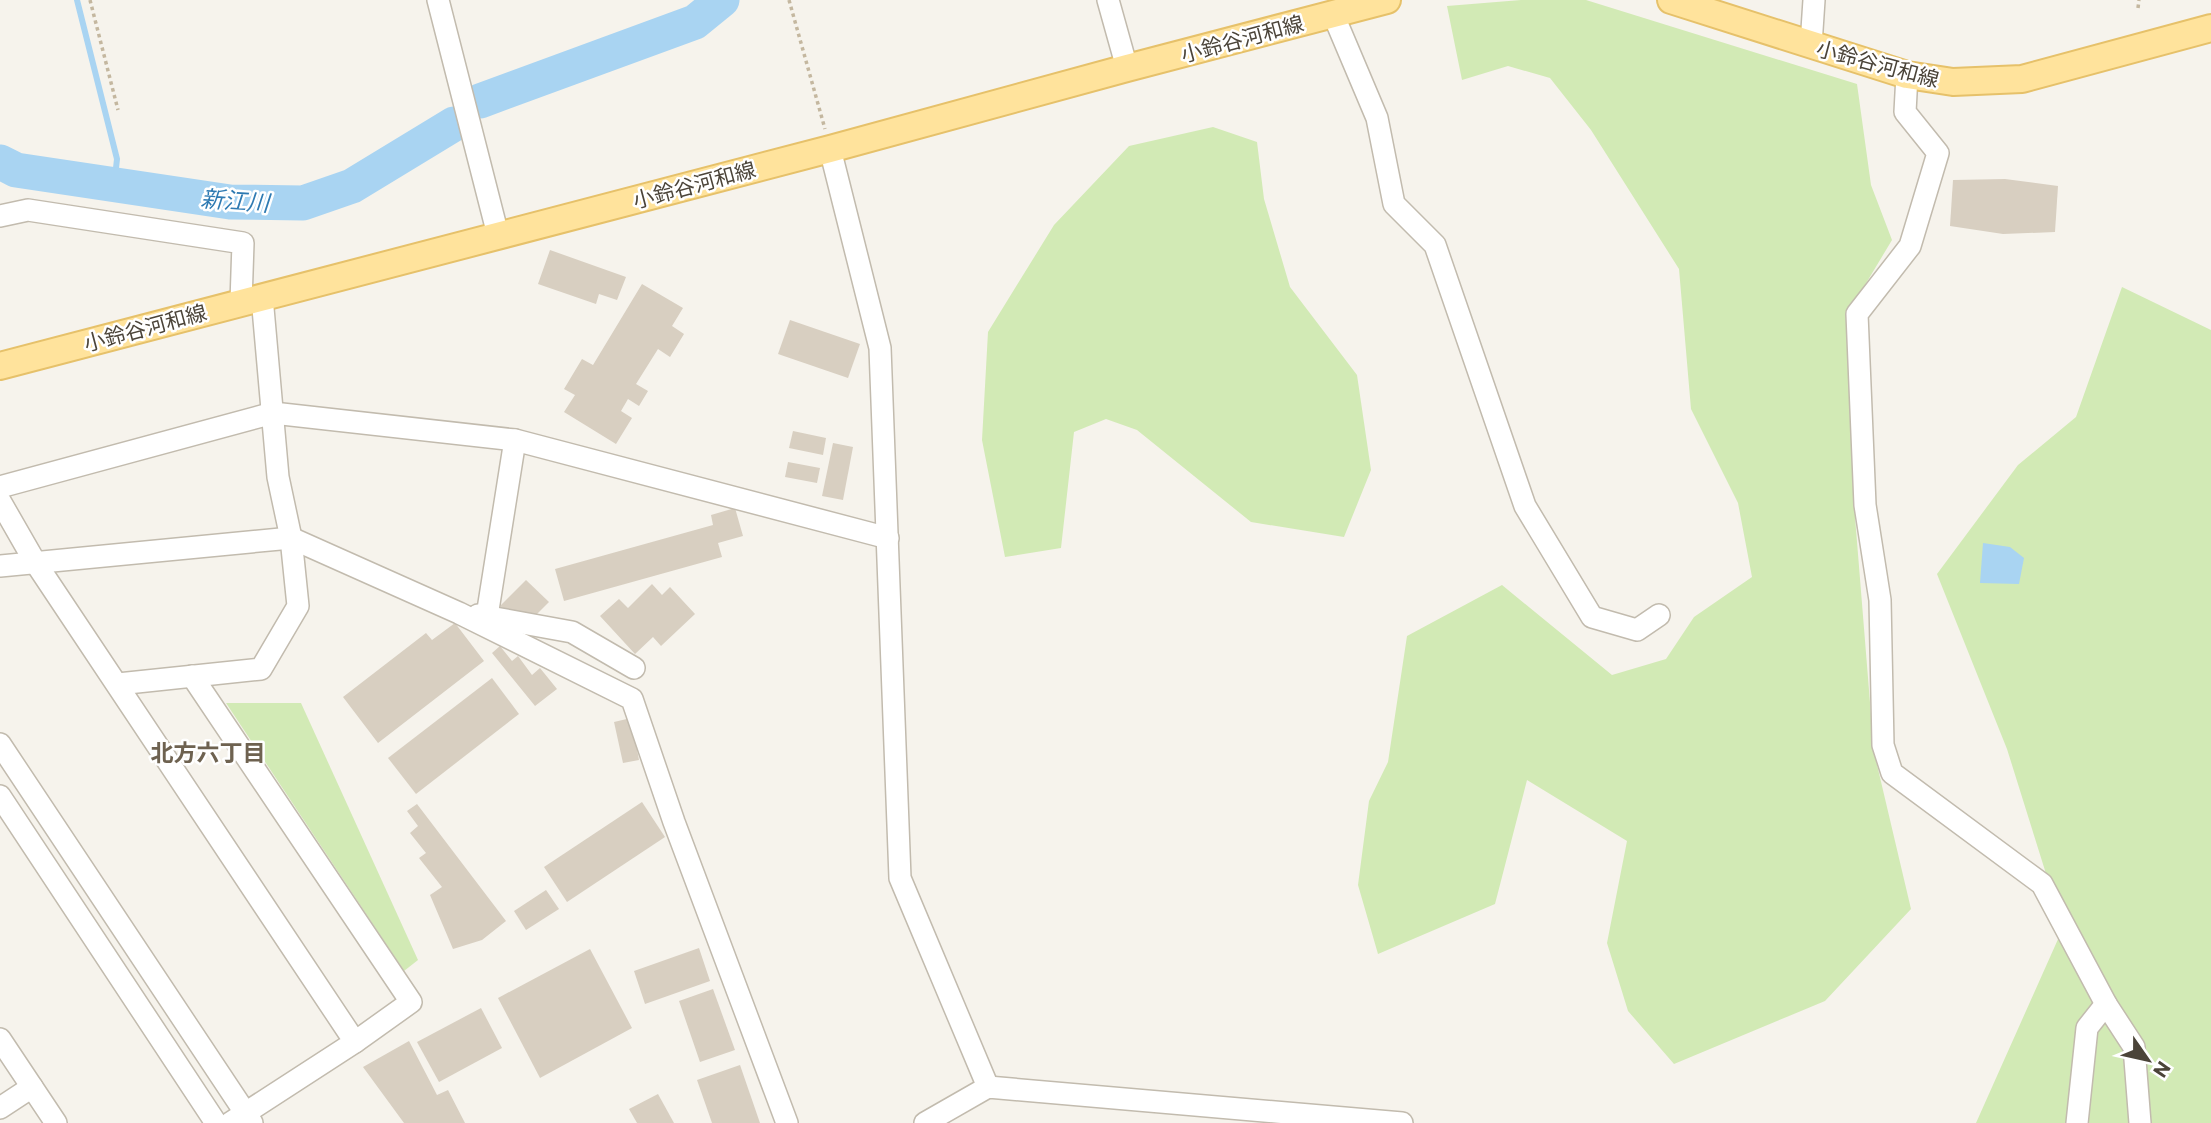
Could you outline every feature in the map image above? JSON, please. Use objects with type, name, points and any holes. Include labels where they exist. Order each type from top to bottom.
[{"type":"main road","name":"小鈴谷河和線","points":[[0,366],[1387,0]]},
{"type":"main road","name":"小鈴谷河和線","points":[[1671,0],[1907,75],[1953,82],[2022,79],[2211,28]]},
{"type":"street","points":[[438,0],[498,235]]},
{"type":"street","points":[[1108,0],[1126,68]]},
{"type":"street","points":[[1811,45],[1814,0]]},
{"type":"street","points":[[1333,14],[1377,118],[1394,204],[1435,245],[1525,506],[1592,617],[1637,630],[1659,615]]},
{"type":"street","points":[[1907,75],[1905,112],[1938,153],[1910,246],[1857,314],[1865,505],[1880,600],[1883,745],[1892,773],[2042,884],[2106,1004],[2134,1046],[2140,1123]]},
{"type":"street","points":[[830,149],[880,348],[900,878],[988,1087]]},
{"type":"street","points":[[0,216],[28,210],[243,243],[273,413],[278,477],[290,538],[298,606],[261,669],[118,684]]},
{"type":"street","points":[[0,486],[273,413],[515,440],[888,538]]},
{"type":"street","points":[[488,616],[515,440]]},
{"type":"street","points":[[0,501],[34,562],[355,1042]]},
{"type":"street","points":[[0,566],[290,538],[458,613],[632,699],[674,822],[787,1123]]},
{"type":"street","points":[[458,613],[572,632],[634,668]]},
{"type":"street","points":[[0,744],[243,1120],[411,1002],[192,676]]},
{"type":"street","points":[[0,796],[216,1123]]},
{"type":"street","points":[[2077,1123],[2087,1028],[2106,1004]]},
{"type":"street","points":[[0,1039],[56,1123]]},
{"type":"street","points":[[0,1108],[32,1087]]},
{"type":"street","points":[[925,1123],[988,1087],[1218,1115],[1402,1123]]},
{"type":"path","points":[[90,0],[118,110]]},
{"type":"path","points":[[789,0],[830,149]]},
{"type":"path","points":[[2138,8],[2139,0]]},
{"type":"green space","points":[[1521,0],[1586,0],[1857,84],[1871,185],[1892,240],[1847,315],[1855,517],[1874,752],[1911,909],[1825,1001],[1674,1064],[1628,1011],[1607,943],[1627,841],[1527,780],[1495,904],[1378,954],[1358,885],[1369,801],[1388,762],[1407,636],[1502,585],[1612,675],[1666,659],[1694,617],[1752,577],[1738,503],[1691,409],[1679,269],[1591,130],[1550,78],[1508,66],[1462,80],[1447,6]]},
{"type":"green space","points":[[1213,127],[1257,142],[1264,199],[1290,287],[1357,375],[1371,470],[1344,537],[1251,522],[1137,430],[1106,419],[1074,432],[1061,548],[1005,557],[982,440],[988,332],[1054,225],[1129,146]]},
{"type":"green space","points":[[2122,287],[2211,330],[2211,1123],[1976,1123],[2063,928],[2007,749],[1937,574],[2018,465],[2076,417]]},
{"type":"green space","points":[[226,703],[301,703],[418,960],[404,971]]},
{"type":"water","points":[[1983,543],[2010,547],[2024,558],[2019,584],[1980,583]]},
{"type":"building","points":[[2005,179],[2058,186],[2055,232],[2003,234],[1950,226],[1953,180]]},
{"type":"building","points":[[550,250],[626,277],[617,300],[599,294],[596,304],[538,284]]},
{"type":"building","points":[[642,284],[683,308],[672,326],[684,334],[670,357],[658,349],[636,384],[648,391],[639,406],[628,399],[621,411],[632,418],[616,444],[564,412],[575,395],[564,389],[582,359],[593,365]]},
{"type":"building","points":[[790,320],[860,344],[848,378],[778,354]]},
{"type":"building","points":[[793,431],[826,438],[823,455],[789,448]]},
{"type":"building","points":[[833,443],[853,447],[843,500],[822,496]]},
{"type":"building","points":[[788,462],[820,468],[817,483],[785,477]]},
{"type":"building","points":[[735,508],[743,536],[718,543],[722,557],[564,601],[555,569],[713,525],[711,515]]},
{"type":"building","points":[[526,580],[549,602],[535,616],[507,611],[500,606]]},
{"type":"building","points":[[652,584],[662,595],[670,587],[695,614],[661,646],[653,637],[635,654],[600,616],[619,599],[628,608]]},
{"type":"building","points":[[455,623],[484,661],[378,743],[343,697],[426,633],[432,640]]},
{"type":"building","points":[[500,646],[512,661],[518,656],[532,675],[540,668],[557,689],[535,706],[492,653]]},
{"type":"building","points":[[492,678],[519,714],[416,794],[388,758]]},
{"type":"building","points":[[631,718],[639,760],[623,763],[614,722]]},
{"type":"building","points":[[642,802],[665,837],[567,902],[544,867]]},
{"type":"building","points":[[417,804],[506,921],[482,940],[453,949],[430,895],[442,887],[419,858],[426,853],[410,833],[418,826],[407,811]]},
{"type":"building","points":[[546,890],[559,909],[526,930],[514,911]]},
{"type":"building","points":[[699,948],[710,981],[645,1004],[634,971]]},
{"type":"building","points":[[590,949],[632,1028],[540,1078],[498,998]]},
{"type":"building","points":[[713,989],[735,1050],[700,1062],[679,1001]]},
{"type":"building","points":[[481,1008],[502,1048],[439,1082],[417,1042]]},
{"type":"building","points":[[409,1041],[437,1095],[448,1090],[465,1123],[404,1123],[363,1067]]},
{"type":"building","points":[[740,1065],[760,1123],[712,1123],[697,1080]]},
{"type":"building","points":[[658,1094],[674,1123],[637,1123],[629,1109]]},
{"type":"waterway","points":[[77,0],[117,159],[114,186]]},
{"type":"waterway","name":"新江川","points":[[480,101],[695,22],[722,0]]},
{"type":"waterway","name":"新江川","points":[[0,162],[16,170],[230,202],[303,203],[352,186],[454,124]]},
{"type":"district","name":"北方六丁目","points":[[208,752]]}]
